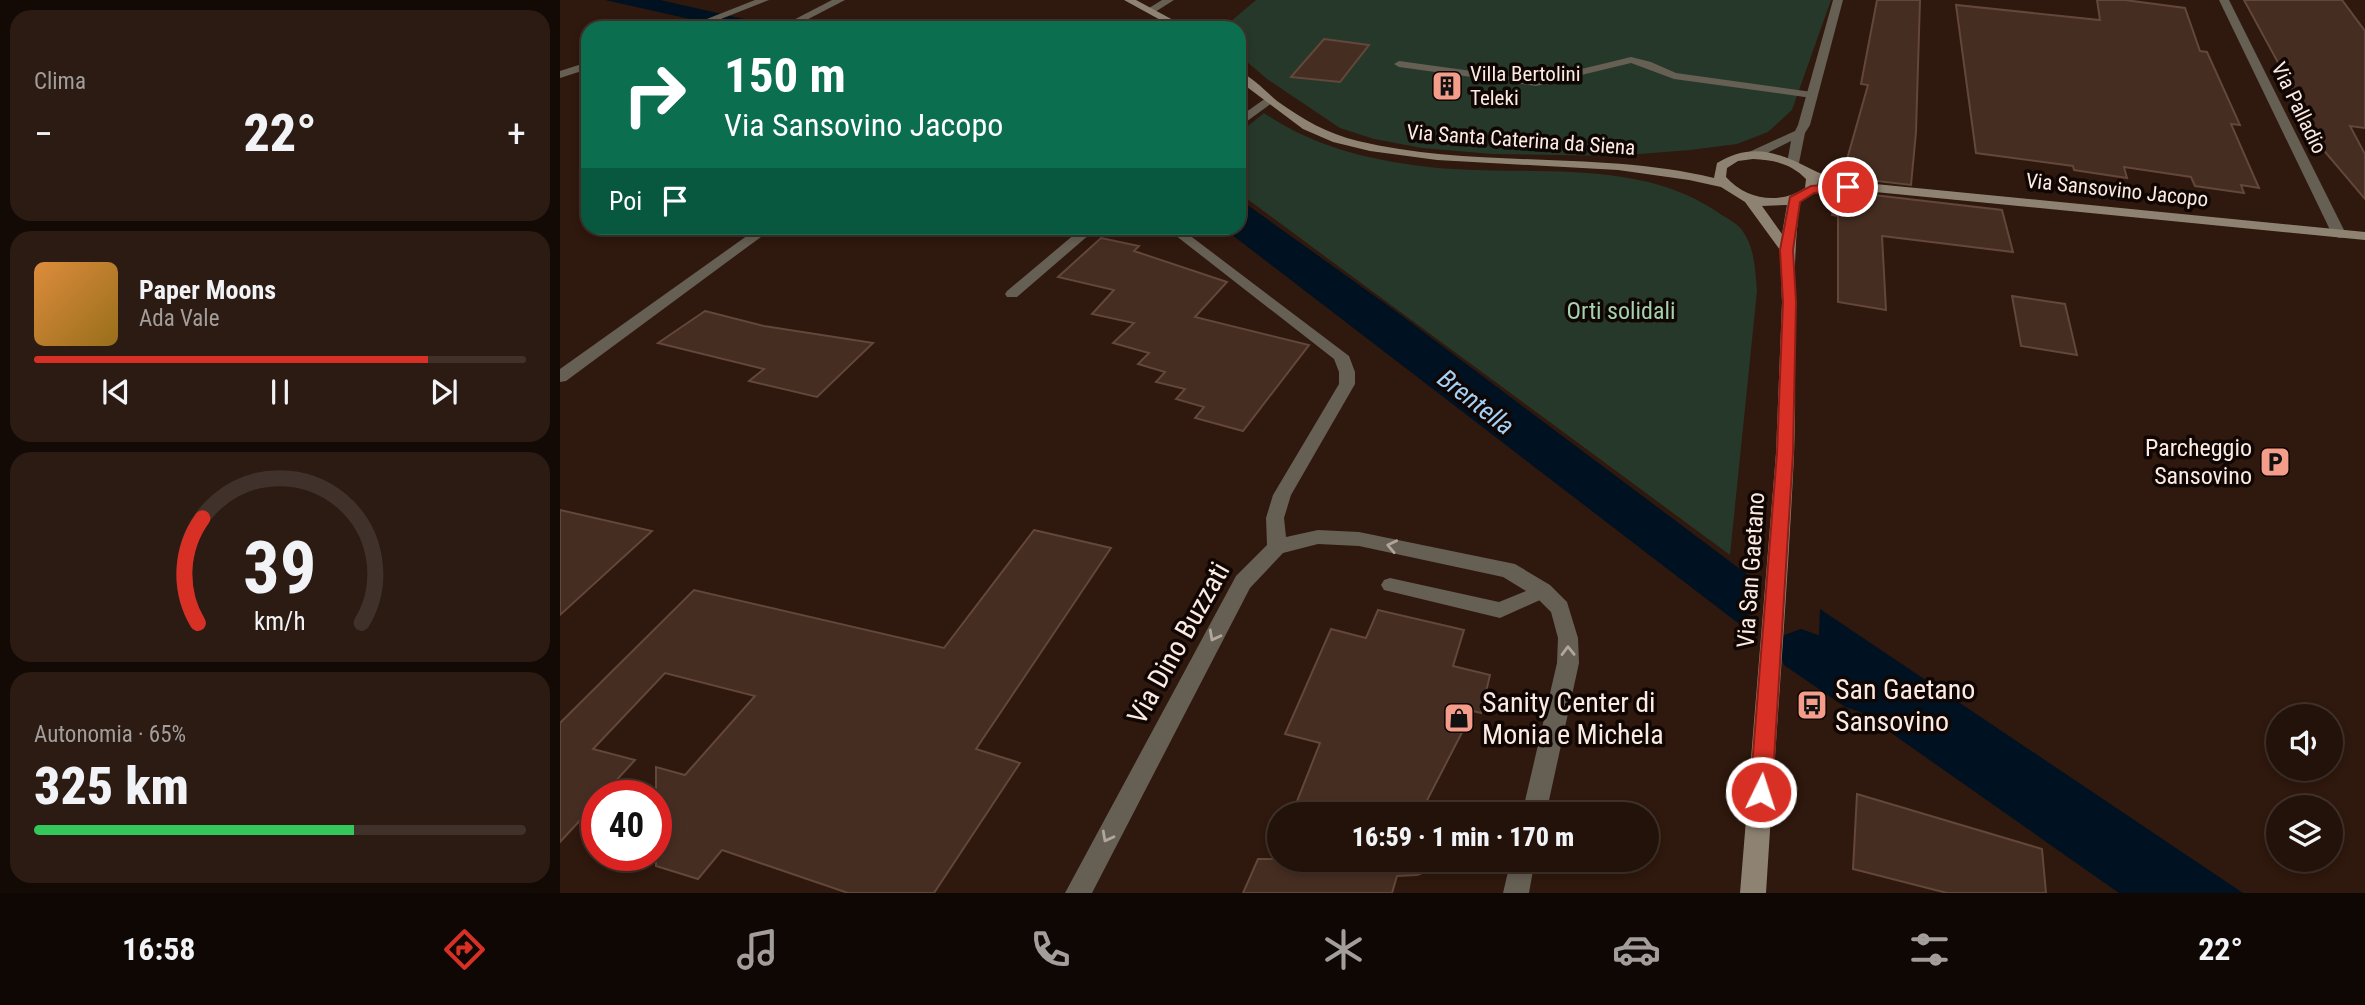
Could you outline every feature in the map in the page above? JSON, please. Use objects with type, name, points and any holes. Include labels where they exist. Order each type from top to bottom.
[{"type":"street","points":[[710,21],[764,0]]},
{"type":"street","points":[[798,21],[840,0]]},
{"type":"street","points":[[1129,0],[1170,21]]},
{"type":"street","points":[[1152,10],[1169,0]]},
{"type":"street","points":[[1753,155],[1793,163],[1799,133],[1838,0]]},
{"type":"street","name":"Via Palladio","points":[[2224,0],[2339,234]]},
{"type":"street","points":[[560,75],[581,68]]},
{"type":"street","name":"Via Santa Caterina da Siena","points":[[1246,81],[1309,127],[1344,140],[1400,153],[1654,168],[1690,167],[1753,155]]},
{"type":"street","points":[[1246,118],[1270,100]]},
{"type":"street","points":[[1753,155],[1799,133]]},
{"type":"street","points":[[1724,184],[1719,172],[1727,162]]},
{"type":"street","name":"Via Sansovino Jacopo","points":[[1793,163],[1807,172],[1831,180],[1865,187],[2365,236]]},
{"type":"street","name":"Via Santa Caterina da Siena","points":[[1654,168],[1724,184],[1750,199]]},
{"type":"street","points":[[1750,199],[1780,202],[1794,200],[1811,190],[1812,178],[1807,172]]},
{"type":"street","name":"Via Sansovino Jacopo","points":[[1811,190],[1865,187]]},
{"type":"street","points":[[1750,199],[1787,250]]},
{"type":"street","name":"Via San Gaetano","points":[[1753,893],[1784,466],[1789,302],[1787,250],[1794,200]]},
{"type":"street","points":[[560,377],[756,235]]},
{"type":"street","points":[[1012,294],[1082,235]]},
{"type":"street","points":[[1181,235],[1341,356],[1347,372],[1347,384],[1282,495],[1275,518],[1277,547],[1318,537],[1359,539],[1508,570],[1543,591],[1560,608],[1568,638],[1568,663],[1537,802]]},
{"type":"street","name":"Via Dino Buzzati","points":[[1078,893],[1239,588],[1277,547]]},
{"type":"street","points":[[1516,893],[1520,872]]},
{"type":"lane","points":[[1399,64],[1536,83],[1631,61],[1648,64],[1674,76],[1812,95]]},
{"type":"lane","points":[[1390,585],[1500,610],[1543,591]]},
{"type":"green space","points":[[1256,0],[1831,0],[1792,110],[1768,132],[1737,144],[1615,156],[1492,154],[1422,148],[1374,139],[1340,128],[1267,79],[1246,61],[1246,21],[1231,21]]},
{"type":"green space","name":"Orti solidali","points":[[1264,113],[1299,133],[1335,148],[1393,162],[1451,169],[1569,172],[1645,181],[1682,193],[1739,227],[1752,251],[1757,291],[1730,555],[1246,198],[1246,127]]},
{"type":"water","points":[[605,0],[660,0],[753,21],[699,21]]},
{"type":"water","name":"Brentella","points":[[1246,204],[1397,312],[1752,578],[1747,630],[1232,235],[1246,235]]},
{"type":"water","points":[[1820,609],[2243,893],[2119,893],[1817,681]]},
{"type":"building","points":[[1877,0],[1920,0],[1916,132],[1911,185],[1842,177],[1868,85],[1861,84]]},
{"type":"building","points":[[2097,0],[2125,0],[2185,8],[2200,51],[2207,52],[2240,125],[2231,124],[2259,188],[2241,185],[2244,193],[2195,186],[2191,177],[2124,167],[2127,178],[2074,170],[2073,166],[1976,153],[1956,5],[2100,20]]},
{"type":"building","points":[[2244,0],[2342,0],[2365,31],[2365,128],[2350,126],[2365,154],[2365,199],[2293,114],[2307,116]]},
{"type":"building","points":[[1324,39],[1369,45],[1340,82],[1291,77]]},
{"type":"building","points":[[1839,188],[1865,194],[2002,210],[2013,252],[1882,236],[1886,310],[1838,302],[1838,216],[1832,215]]},
{"type":"building","points":[[1101,238],[1139,246],[1134,251],[1227,282],[1195,317],[1309,345],[1243,431],[1195,418],[1204,407],[1176,399],[1185,389],[1156,382],[1165,372],[1138,364],[1149,353],[1113,343],[1134,323],[1092,314],[1114,290],[1058,277]]},
{"type":"building","points":[[2012,296],[2065,304],[2077,355],[2021,346]]},
{"type":"building","points":[[705,311],[764,326],[873,343],[817,397],[749,381],[764,369],[658,343]]},
{"type":"building","points":[[560,510],[652,531],[560,615]]},
{"type":"building","points":[[1034,530],[1111,548],[976,749],[1020,763],[934,893],[848,893],[722,850],[698,879],[672,871],[672,780],[656,780],[656,767],[685,775],[755,696],[665,673],[593,749],[635,760],[617,780],[581,780],[581,819],[560,842],[560,723],[694,590],[944,648]]},
{"type":"building","points":[[1378,610],[1464,630],[1453,666],[1490,675],[1481,713],[1473,711],[1426,802],[1297,802],[1320,743],[1285,734],[1331,629],[1366,638]]},
{"type":"building","points":[[1857,794],[2042,849],[2046,893],[1947,893],[1853,869]]},
{"type":"building","points":[[1258,859],[1267,859],[1267,872],[1425,872],[1397,876],[1392,893],[1243,893]]},
{"type":"waterway","points":[[1801,650],[1863,691]]},
{"type":"place","name":"Villa Bertolini Teleki","points":[[1447,86]]},
{"type":"place","name":"Parcheggio Sansovino","points":[[2275,462]]},
{"type":"place","name":"San Gaetano Sansovino","points":[[1812,705]]},
{"type":"place","name":"Sanity Center di Monia e Michela","points":[[1459,718]]},
{"type":"route","points":[[1761,792],[1785,453],[1789,302],[1787,250],[1794,200],[1805,196],[1811,190],[1848,187]]}]
